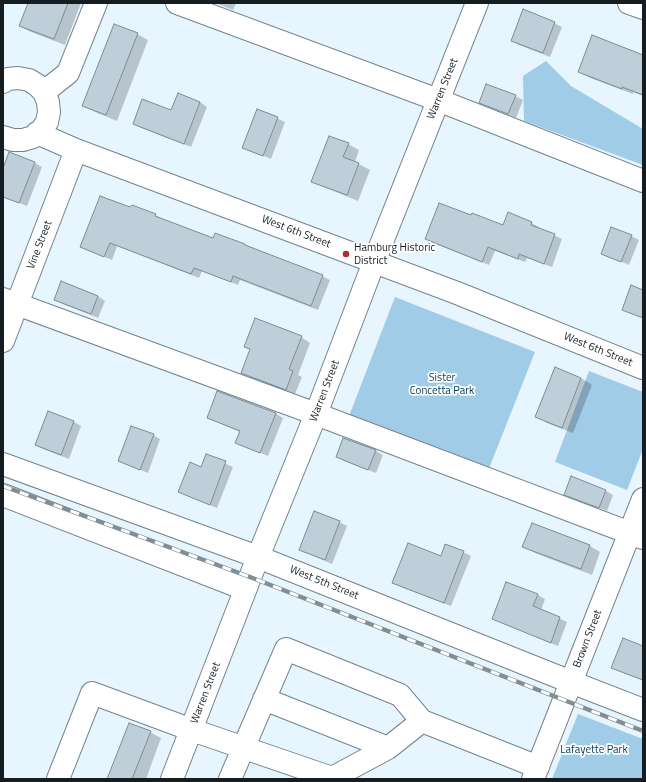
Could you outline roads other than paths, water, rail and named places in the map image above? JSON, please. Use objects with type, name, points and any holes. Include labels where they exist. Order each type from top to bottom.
[{"type":"street","points":[[44,92],[68,73],[96,3]]},
{"type":"street","points":[[177,3],[438,100],[643,180]]},
{"type":"street","name":"Warren Street","points":[[172,779],[477,3]]},
{"type":"street","points":[[629,3],[643,8]]},
{"type":"street","points":[[3,137],[13,140],[23,140],[33,137],[47,122],[49,112],[48,102],[44,92],[38,85],[29,80],[5,77]]},
{"type":"street","name":"West 6th Street","points":[[37,133],[76,150],[457,293],[643,368]]},
{"type":"street","name":"Vine Street","points":[[3,341],[10,301],[76,150]]},
{"type":"street","points":[[10,301],[316,414],[636,535]]},
{"type":"street","name":"West 5th Street","points":[[3,464],[258,557],[643,710]]},
{"type":"street","points":[[3,495],[246,589]]},
{"type":"street","name":"Brown Street","points":[[536,773],[571,682],[636,535],[643,499]]},
{"type":"street","points":[[230,779],[242,747],[286,649],[400,695],[422,721],[536,773]]},
{"type":"street","points":[[58,779],[92,693],[192,730],[332,778],[388,748],[422,721]]},
{"type":"street","points":[[264,700],[388,748]]},
{"type":"railway","points":[[3,486],[250,577],[643,731]]},
{"type":"place","name":"Hamburg Historic District","points":[[346,254]]},
{"type":"park label","name":"Sister Concetta Park","points":[[442,384]]},
{"type":"park label","name":"Lafayette Park","points":[[594,750]]}]
